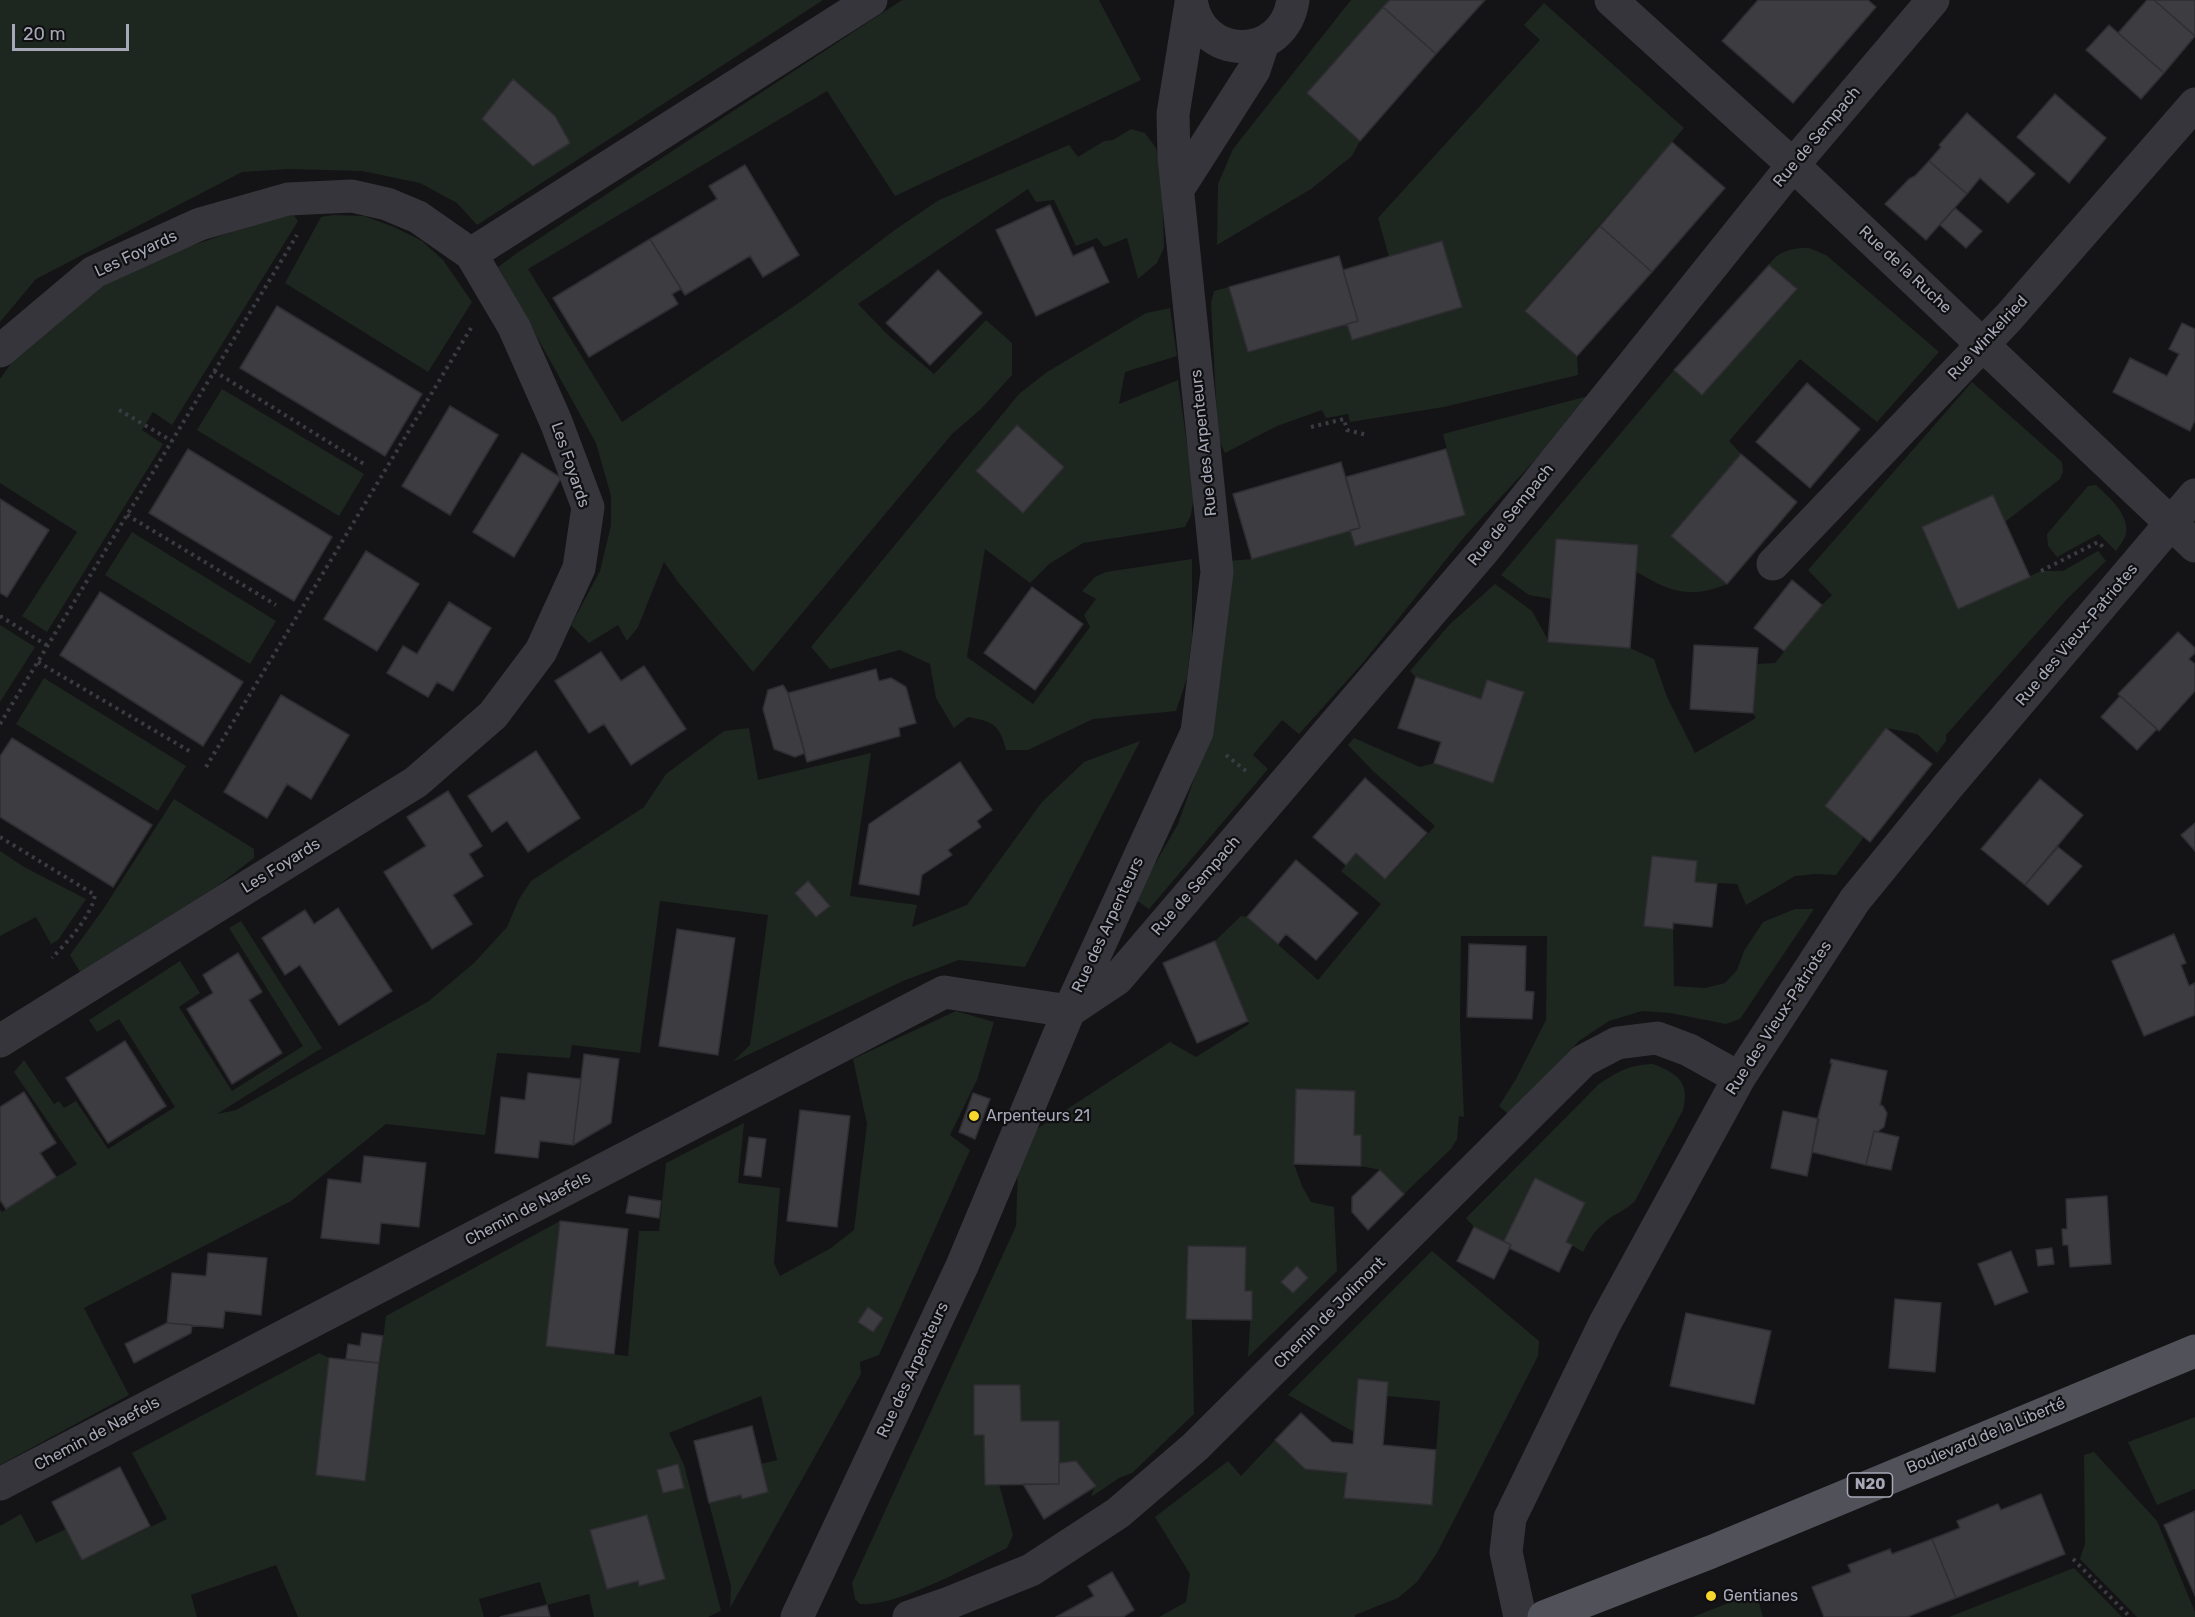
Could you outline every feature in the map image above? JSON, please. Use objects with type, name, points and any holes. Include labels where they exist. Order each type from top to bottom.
[{"type":"main road","name":"Boulevard de la Liberté","points":[[1544,1617],[1711,1552],[2195,1351]]},
{"type":"street","points":[[471,254],[871,0]]},
{"type":"street","points":[[1191,1],[1195,16],[1211,37],[1224,44],[1237,47],[1263,43],[1276,34],[1285,24],[1292,10],[1293,0]]},
{"type":"street","name":"Rue de la Ruche","points":[[1611,0],[1793,165],[2195,546]]},
{"type":"street","name":"Rue de Sempach","points":[[1069,1011],[1117,979],[1484,550],[1793,165],[1933,0]]},
{"type":"street","name":"Rue des Arpenteurs","points":[[797,1617],[962,1266],[1069,1011],[1197,732],[1217,572],[1174,157],[1173,114],[1191,1]]},
{"type":"street","points":[[1179,189],[1254,70],[1263,43]]},
{"type":"street","name":"Rue Winkelried","points":[[1773,564],[2009,317],[2195,104]]},
{"type":"street","name":"Les Foyards","points":[[0,351],[94,272],[200,224],[288,199],[352,196],[387,204],[418,217],[471,254],[524,348],[556,422],[588,507],[579,568],[541,651],[493,714],[416,782],[0,1041]]},
{"type":"street","name":"Rue des Vieux-Patriotes","points":[[1520,1617],[1506,1552],[1510,1518],[1605,1323],[1738,1078],[1855,900],[1948,786],[2195,495]]},
{"type":"street","name":"Chemin de Naefels","points":[[0,1484],[944,992],[1069,1011]]},
{"type":"street","name":"Chemin de Jolimont","points":[[909,1617],[949,1604],[1031,1570],[1118,1514],[1195,1447],[1583,1061],[1617,1043],[1657,1038],[1689,1050],[1738,1078]]},
{"type":"path","points":[[0,724],[319,198]]},
{"type":"path","points":[[206,767],[493,291]]},
{"type":"path","points":[[214,371],[364,464]]},
{"type":"path","points":[[119,410],[172,441]]},
{"type":"path","points":[[1311,428],[1344,419],[1347,430],[1366,435]]},
{"type":"path","points":[[127,515],[276,605]]},
{"type":"path","points":[[2041,570],[2098,542],[2102,546]]},
{"type":"path","points":[[0,616],[48,646]]},
{"type":"path","points":[[38,662],[191,752]]},
{"type":"path","points":[[1222,752],[1248,773]]},
{"type":"path","points":[[0,837],[95,895],[93,904],[70,940],[52,958]]},
{"type":"path","points":[[2073,1558],[2130,1617]]},
{"type":"shaded area","points":[[0,0],[823,0],[477,225],[457,203],[420,183],[362,171],[289,169],[242,172],[36,279],[0,322]]},
{"type":"shaded area","points":[[902,0],[1099,0],[1141,80],[895,196],[827,91],[528,269],[622,422],[803,300],[896,229],[939,200],[1069,145],[1078,157],[1104,141],[1113,140],[1131,129],[1145,133],[1156,148],[1162,179],[1164,248],[1157,263],[1138,279],[1127,238],[1104,247],[1097,238],[1076,246],[1054,200],[1036,202],[1028,189],[858,304],[889,336],[934,374],[986,320],[1012,343],[1012,375],[981,409],[952,434],[753,672],[664,562],[638,627],[627,641],[618,625],[589,643],[571,625],[600,571],[611,525],[611,496],[596,443],[498,267]]},
{"type":"shaded area","points":[[1351,0],[1390,0],[1307,93],[1360,141],[1352,156],[1311,189],[1217,245],[1218,184],[1233,149]]},
{"type":"shaded area","points":[[1544,3],[1684,128],[1525,310],[1577,356],[1578,375],[1444,407],[1350,422],[1348,414],[1326,418],[1322,410],[1277,426],[1225,453],[1218,438],[1211,303],[1214,291],[1229,287],[1248,351],[1389,257],[1378,218],[1540,40],[1524,25]]},
{"type":"shaded area","points":[[291,211],[298,221],[172,425],[153,412],[142,430],[163,444],[47,632],[22,616],[77,532],[0,483],[0,379],[12,362],[96,286],[174,252]]},
{"type":"shaded area","points":[[364,216],[422,241],[443,260],[472,302],[428,372],[285,283],[321,217]]},
{"type":"shaded area","points":[[1809,248],[1826,255],[1939,352],[1877,422],[1800,359],[1729,441],[1741,454],[1671,536],[1727,584],[1702,592],[1679,591],[1658,584],[1635,571],[1637,545],[1557,539],[1552,599],[1529,595],[1501,575],[1674,370],[1702,395],[1797,290],[1769,265],[1777,256],[1787,251]]},
{"type":"shaded area","points":[[1170,308],[1177,356],[1125,372],[1119,404],[1178,380],[1194,495],[1191,515],[1185,527],[1083,543],[1049,564],[1030,583],[985,549],[967,657],[1033,704],[1090,627],[1084,615],[1096,599],[1082,591],[1095,577],[1106,572],[1192,559],[1192,637],[1187,678],[1176,711],[1093,719],[1028,750],[1006,750],[998,729],[990,723],[968,717],[954,728],[936,698],[930,664],[900,650],[830,669],[811,647],[1019,394],[1047,372],[1146,313]]},
{"type":"shaded area","points":[[1972,382],[2062,462],[2063,472],[2060,479],[2005,522],[1993,495],[1922,527],[1959,609],[2041,571],[2063,571],[2098,551],[2106,561],[2067,599],[1946,735],[1946,741],[1937,753],[1917,734],[1886,728],[1825,806],[1864,837],[1836,875],[1795,876],[1746,905],[1737,884],[1695,882],[1697,861],[1652,856],[1644,926],[1673,929],[1674,986],[1705,988],[1725,983],[1737,970],[1744,951],[1763,922],[1795,909],[1814,909],[1740,1019],[1726,1024],[1670,1013],[1642,1011],[1609,1021],[1579,1041],[1508,1114],[1499,1106],[1516,1079],[1546,1020],[1547,936],[1461,936],[1460,1022],[1464,1117],[1459,1116],[1457,1139],[1451,1149],[1404,1194],[1380,1170],[1361,1166],[1361,1135],[1354,1135],[1355,1091],[1297,1089],[1294,1164],[1311,1202],[1334,1207],[1337,1271],[1248,1357],[1252,1291],[1245,1291],[1246,1247],[1189,1246],[1194,1414],[1132,1473],[1119,1478],[1091,1497],[1095,1486],[1077,1462],[1059,1463],[1058,1421],[1021,1421],[1020,1385],[974,1385],[975,1435],[984,1435],[985,1485],[999,1484],[1013,1535],[1007,1548],[914,1592],[876,1603],[860,1604],[855,1599],[852,1583],[1016,1226],[1018,1166],[1032,1132],[1170,1042],[1196,1057],[1249,1024],[1215,941],[1241,916],[1247,917],[1318,980],[1381,904],[1341,871],[1356,853],[1386,879],[1435,826],[1373,771],[1348,745],[1354,738],[1420,767],[1434,763],[1493,783],[1524,693],[1488,680],[1481,699],[1416,677],[1410,671],[1449,625],[1495,584],[1532,611],[1549,642],[1630,648],[1654,659],[1667,697],[1695,753],[1756,718],[1753,713],[1756,664],[1775,663],[1832,595],[1808,570]]},
{"type":"shaded area","points":[[222,389],[364,474],[339,516],[197,430]]},
{"type":"shaded area","points":[[1596,394],[1465,536],[1361,665],[1299,734],[1282,720],[1253,755],[1268,769],[1149,909],[1135,899],[1178,824],[1211,731],[1228,561],[1252,559],[1350,530],[1356,546],[1464,515],[1443,434]]},
{"type":"shaded area","points":[[2096,485],[2112,500],[2125,520],[2124,538],[2116,551],[2099,534],[2057,557],[2048,546],[2047,534],[2088,486]]},
{"type":"shaded area","points":[[132,532],[276,621],[250,664],[105,575]]},
{"type":"shaded area","points":[[0,625],[35,647],[0,702]]},
{"type":"shaded area","points":[[44,678],[186,766],[158,811],[16,724]]},
{"type":"shaded area","points":[[749,728],[758,780],[871,753],[850,896],[917,905],[912,927],[967,905],[1042,802],[1084,762],[1140,741],[1025,967],[959,960],[903,981],[733,1062],[750,1045],[768,915],[660,901],[640,1053],[572,1045],[570,1058],[497,1053],[485,1135],[386,1124],[291,1201],[84,1308],[129,1395],[0,1465],[0,1209],[2,1212],[77,1164],[14,1072],[24,1060],[54,1104],[59,1101],[64,1108],[76,1101],[108,1149],[175,1107],[119,1019],[97,1032],[89,1020],[180,961],[200,993],[179,1007],[232,1091],[303,1046],[229,928],[241,921],[322,1048],[217,1114],[236,1110],[429,1001],[474,963],[507,927],[519,899],[531,881],[644,807],[666,774],[724,731]]},
{"type":"shaded area","points":[[174,799],[254,849],[254,858],[216,887],[80,972],[70,955],[104,908]]},
{"type":"shaded area","points":[[0,851],[24,867],[86,899],[58,940],[51,944],[36,917],[0,936]]},
{"type":"shaded area","points":[[956,1011],[994,1022],[977,1080],[950,1135],[970,1150],[879,1355],[860,1362],[861,1374],[730,1608],[731,1586],[709,1503],[741,1495],[742,1499],[768,1492],[761,1464],[777,1460],[761,1396],[669,1433],[684,1465],[721,1611],[708,1617],[594,1617],[589,1594],[547,1605],[540,1582],[479,1599],[484,1617],[298,1617],[276,1565],[191,1595],[197,1617],[0,1617],[0,1526],[21,1514],[36,1543],[66,1529],[83,1560],[167,1519],[132,1453],[319,1353],[329,1358],[316,1475],[365,1481],[386,1316],[560,1221],[546,1346],[628,1356],[639,1231],[659,1231],[666,1163],[744,1123],[738,1183],[780,1188],[774,1263],[780,1276],[831,1248],[854,1230],[867,1124],[853,1059]]},
{"type":"shaded area","points":[[1653,1064],[1669,1071],[1680,1080],[1685,1092],[1683,1110],[1635,1201],[1600,1227],[1583,1252],[1566,1242],[1535,1178],[1504,1241],[1474,1227],[1466,1218],[1599,1084],[1624,1069]]},
{"type":"shaded area","points":[[1432,1251],[1539,1341],[1538,1356],[1437,1553],[1417,1582],[1398,1598],[1355,1615],[1355,1617],[1159,1617],[1186,1602],[1190,1574],[1155,1517],[1228,1461],[1241,1476],[1275,1440],[1305,1469],[1347,1473],[1345,1498],[1432,1505],[1440,1401],[1386,1396],[1388,1382],[1359,1379],[1354,1432],[1288,1395]]},
{"type":"shaded area","points":[[2195,1417],[2195,1489],[2157,1505],[2128,1442]]},
{"type":"shaded area","points":[[2094,1452],[2157,1521],[2195,1612],[2195,1617],[2137,1617],[2080,1559],[2085,1544],[2084,1455]]},
{"type":"shaded area","points":[[2074,1568],[2122,1617],[1949,1617]]},
{"type":"shaded area","points":[[1756,1592],[1763,1617],[1693,1617]]},
{"type":"building","points":[[1390,0],[1485,0],[1436,54],[1383,7]]},
{"type":"building","points":[[1758,0],[1868,0],[1876,7],[1793,103],[1722,41]]},
{"type":"building","points":[[2147,0],[2154,0],[2195,36],[2164,73],[2118,33]]},
{"type":"building","points":[[2154,0],[2195,0],[2195,36]]},
{"type":"building","points":[[1383,7],[1436,54],[1360,141],[1307,93]]},
{"type":"building","points":[[2109,25],[2164,73],[2141,99],[2086,50]]},
{"type":"building","points":[[513,79],[555,116],[570,143],[533,166],[482,119]]},
{"type":"building","points":[[2055,94],[2106,138],[2069,183],[2017,137]]},
{"type":"building","points":[[1967,113],[2035,174],[2008,203],[1980,178],[1967,194],[1929,161],[1941,147],[1939,145]]},
{"type":"building","points":[[1672,142],[1725,188],[1652,272],[1600,226]]},
{"type":"building","points":[[1929,161],[1967,194],[1926,240],[1885,204]]},
{"type":"building","points":[[745,165],[799,255],[763,277],[750,256],[685,295],[650,239],[717,199],[709,186]]},
{"type":"building","points":[[1050,205],[1073,256],[1093,247],[1109,282],[1036,316],[996,230]]},
{"type":"building","points":[[1955,208],[1982,231],[1966,248],[1940,225]]},
{"type":"building","points":[[1600,226],[1652,272],[1577,356],[1525,311]]},
{"type":"building","points":[[650,239],[681,289],[672,294],[678,304],[589,357],[553,298]]},
{"type":"building","points":[[1442,241],[1462,307],[1352,340],[1347,324],[1358,321],[1343,270]]},
{"type":"building","points":[[1339,256],[1358,321],[1248,352],[1229,287]]},
{"type":"building","points":[[1769,265],[1797,289],[1702,395],[1674,370]]},
{"type":"building","points":[[938,270],[982,313],[930,365],[886,323]]},
{"type":"building","points":[[277,306],[422,394],[385,456],[240,368]]},
{"type":"building","points":[[2182,323],[2195,329],[2195,420],[2190,431],[2113,392],[2130,358],[2167,376],[2179,354],[2169,349]]},
{"type":"building","points":[[1807,383],[1860,429],[1810,488],[1756,442]]},
{"type":"building","points":[[450,406],[498,435],[450,515],[402,486]]},
{"type":"building","points":[[1017,425],[1064,467],[1023,513],[976,471]]},
{"type":"building","points":[[188,449],[332,537],[294,601],[149,513]]},
{"type":"building","points":[[1446,449],[1465,515],[1355,546],[1350,530],[1360,528],[1346,477]]},
{"type":"building","points":[[522,453],[561,478],[514,557],[473,532]]},
{"type":"building","points":[[1741,454],[1797,502],[1727,584],[1671,536]]},
{"type":"building","points":[[1341,462],[1360,528],[1252,559],[1233,494]]},
{"type":"building","points":[[1993,495],[2030,577],[1958,609],[1922,527]]},
{"type":"building","points":[[0,499],[49,530],[7,597],[0,593]]},
{"type":"building","points":[[1556,539],[1638,545],[1630,648],[1548,642]]},
{"type":"building","points":[[366,551],[419,584],[377,651],[324,619]]},
{"type":"building","points":[[1792,580],[1822,605],[1784,651],[1754,628]]},
{"type":"building","points":[[1032,587],[1083,624],[1035,690],[984,653]]},
{"type":"building","points":[[100,592],[243,682],[203,746],[60,655]]},
{"type":"building","points":[[449,602],[491,628],[453,691],[437,682],[428,697],[387,673],[403,646],[417,654]]},
{"type":"building","points":[[2178,632],[2195,648],[2195,653],[2189,659],[2195,664],[2195,691],[2159,731],[2118,694]]},
{"type":"building","points":[[1694,645],[1758,648],[1753,713],[1690,709]]},
{"type":"building","points":[[601,652],[621,681],[644,666],[686,729],[631,765],[604,724],[589,733],[555,681]]},
{"type":"building","points":[[876,669],[879,681],[891,678],[906,687],[916,723],[899,728],[900,736],[807,762],[788,693]]},
{"type":"building","points":[[1416,677],[1481,699],[1487,680],[1524,692],[1493,783],[1434,763],[1441,742],[1398,728]]},
{"type":"building","points":[[783,685],[788,693],[805,753],[795,757],[774,749],[763,709],[768,690]]},
{"type":"building","points":[[281,695],[349,735],[311,799],[287,784],[267,818],[224,792]]},
{"type":"building","points":[[2120,696],[2157,729],[2137,750],[2101,717]]},
{"type":"building","points":[[1886,728],[1932,764],[1870,842],[1825,806]]},
{"type":"building","points":[[12,738],[152,825],[113,887],[0,817],[0,756]]},
{"type":"building","points":[[536,751],[580,818],[528,852],[507,821],[492,832],[468,796]]},
{"type":"building","points":[[960,762],[992,810],[977,821],[981,827],[948,850],[952,855],[922,875],[919,895],[859,884],[869,824]]},
{"type":"building","points":[[1365,778],[1427,833],[1385,879],[1356,853],[1346,865],[1313,837]]},
{"type":"building","points":[[2040,779],[2083,815],[2025,885],[1981,849]]},
{"type":"building","points":[[448,791],[482,846],[469,854],[483,876],[453,895],[472,924],[432,949],[384,872],[426,846],[407,817]]},
{"type":"building","points":[[2195,823],[2195,851],[2181,835]]},
{"type":"building","points":[[2058,847],[2082,866],[2048,905],[2025,885]]},
{"type":"building","points":[[1652,856],[1697,861],[1695,882],[1717,884],[1712,927],[1673,923],[1673,929],[1644,926]]},
{"type":"building","points":[[1296,860],[1358,913],[1316,960],[1286,934],[1278,944],[1247,917]]},
{"type":"building","points":[[808,881],[830,906],[816,917],[795,893]]},
{"type":"building","points":[[338,908],[392,991],[339,1025],[300,965],[285,975],[262,938],[305,910],[314,924]]},
{"type":"building","points":[[677,929],[735,938],[718,1055],[659,1046]]},
{"type":"building","points":[[2174,934],[2186,963],[2181,965],[2189,986],[2195,983],[2195,1015],[2144,1036],[2112,961]]},
{"type":"building","points":[[1215,941],[1248,1021],[1197,1043],[1163,963]]},
{"type":"building","points":[[1469,944],[1526,946],[1525,991],[1534,992],[1532,1019],[1467,1017]]},
{"type":"building","points":[[238,953],[262,992],[249,1000],[282,1053],[232,1084],[187,1009],[213,993],[203,975]]},
{"type":"building","points":[[125,1041],[166,1106],[108,1143],[66,1078]]},
{"type":"building","points":[[584,1054],[619,1059],[611,1123],[573,1145]]},
{"type":"building","points":[[1831,1059],[1887,1071],[1880,1105],[1887,1113],[1884,1127],[1877,1132],[1874,1131],[1866,1165],[1812,1152]]},
{"type":"building","points":[[528,1073],[581,1079],[573,1145],[540,1141],[538,1158],[495,1153],[501,1097],[525,1100]]},
{"type":"building","points":[[1296,1089],[1355,1091],[1354,1135],[1361,1135],[1361,1166],[1294,1164]]},
{"type":"building","points":[[24,1092],[56,1143],[40,1153],[56,1177],[6,1209],[0,1200],[0,1107]]},
{"type":"building","name":"Arpenteurs 21","points":[[973,1093],[990,1099],[975,1139],[959,1132]]},
{"type":"building","points":[[800,1110],[850,1116],[837,1227],[787,1221]]},
{"type":"building","points":[[1783,1111],[1819,1119],[1807,1176],[1771,1168]]},
{"type":"building","points":[[1874,1131],[1899,1137],[1891,1170],[1866,1165]]},
{"type":"building","points":[[749,1137],[766,1139],[761,1177],[744,1175]]},
{"type":"building","points":[[364,1156],[426,1163],[419,1227],[381,1223],[379,1244],[321,1238],[328,1179],[361,1183]]},
{"type":"building","points":[[1380,1170],[1404,1194],[1368,1230],[1352,1212],[1352,1197]]},
{"type":"building","points":[[1535,1178],[1585,1203],[1566,1242],[1572,1245],[1559,1272],[1509,1248],[1511,1245],[1504,1241]]},
{"type":"building","points":[[629,1196],[661,1201],[659,1218],[626,1213]]},
{"type":"building","points":[[2107,1196],[2111,1264],[2070,1267],[2068,1245],[2063,1245],[2062,1229],[2067,1229],[2066,1199]]},
{"type":"building","points":[[560,1221],[628,1229],[614,1354],[546,1346]]},
{"type":"building","points":[[1474,1227],[1511,1245],[1494,1279],[1457,1261]]},
{"type":"building","points":[[1188,1246],[1246,1247],[1245,1291],[1252,1291],[1252,1320],[1186,1319]]},
{"type":"building","points":[[2052,1248],[2054,1264],[2038,1266],[2036,1250]]},
{"type":"building","points":[[2011,1251],[2028,1292],[1995,1305],[1978,1264]]},
{"type":"building","points":[[208,1253],[267,1258],[261,1315],[225,1311],[223,1328],[167,1323],[172,1273],[206,1276]]},
{"type":"building","points":[[1297,1266],[1308,1278],[1293,1293],[1281,1282]]},
{"type":"building","points":[[1895,1299],[1941,1303],[1935,1372],[1889,1368]]},
{"type":"building","points":[[868,1307],[883,1318],[873,1332],[858,1322]]},
{"type":"building","points":[[1686,1313],[1771,1331],[1754,1404],[1670,1386]]},
{"type":"building","points":[[167,1323],[192,1325],[191,1333],[134,1363],[125,1344]]},
{"type":"building","points":[[362,1333],[383,1336],[379,1363],[346,1359],[348,1344],[360,1346]]},
{"type":"building","points":[[329,1358],[379,1363],[365,1481],[316,1475]]},
{"type":"building","points":[[1358,1379],[1388,1382],[1383,1445],[1436,1450],[1432,1505],[1344,1498],[1347,1473],[1305,1469],[1275,1440],[1301,1413],[1332,1442],[1353,1444]]},
{"type":"building","points":[[974,1385],[1020,1385],[1021,1421],[1059,1421],[1059,1484],[985,1485],[984,1435],[974,1435]]},
{"type":"building","points":[[752,1426],[768,1492],[742,1499],[741,1495],[709,1503],[694,1441]]},
{"type":"building","points":[[1076,1461],[1096,1486],[1044,1519],[1023,1484],[1059,1484],[1059,1463]]},
{"type":"building","points":[[678,1464],[684,1488],[663,1493],[657,1470]]},
{"type":"building","points":[[120,1467],[150,1526],[82,1560],[52,1502]]},
{"type":"building","points":[[2041,1494],[2065,1554],[1956,1598],[1932,1539],[1960,1528],[1957,1521],[1998,1504],[2001,1510]]},
{"type":"building","points":[[2195,1511],[2195,1596],[2164,1525]]},
{"type":"building","points":[[647,1515],[665,1579],[639,1586],[638,1581],[607,1589],[590,1530]]},
{"type":"building","points":[[1932,1539],[1956,1598],[1907,1617],[1824,1617],[1812,1587],[1851,1572],[1848,1565],[1890,1549],[1892,1554]]},
{"type":"building","points":[[1112,1572],[1134,1610],[1123,1617],[1056,1617],[1094,1596],[1088,1586]]},
{"type":"building","points":[[547,1605],[550,1617],[500,1617]]},
{"type":"place","name":"Arpenteurs 21","points":[[974,1116]]},
{"type":"place","name":"Gentianes","points":[[1711,1596]]}]
